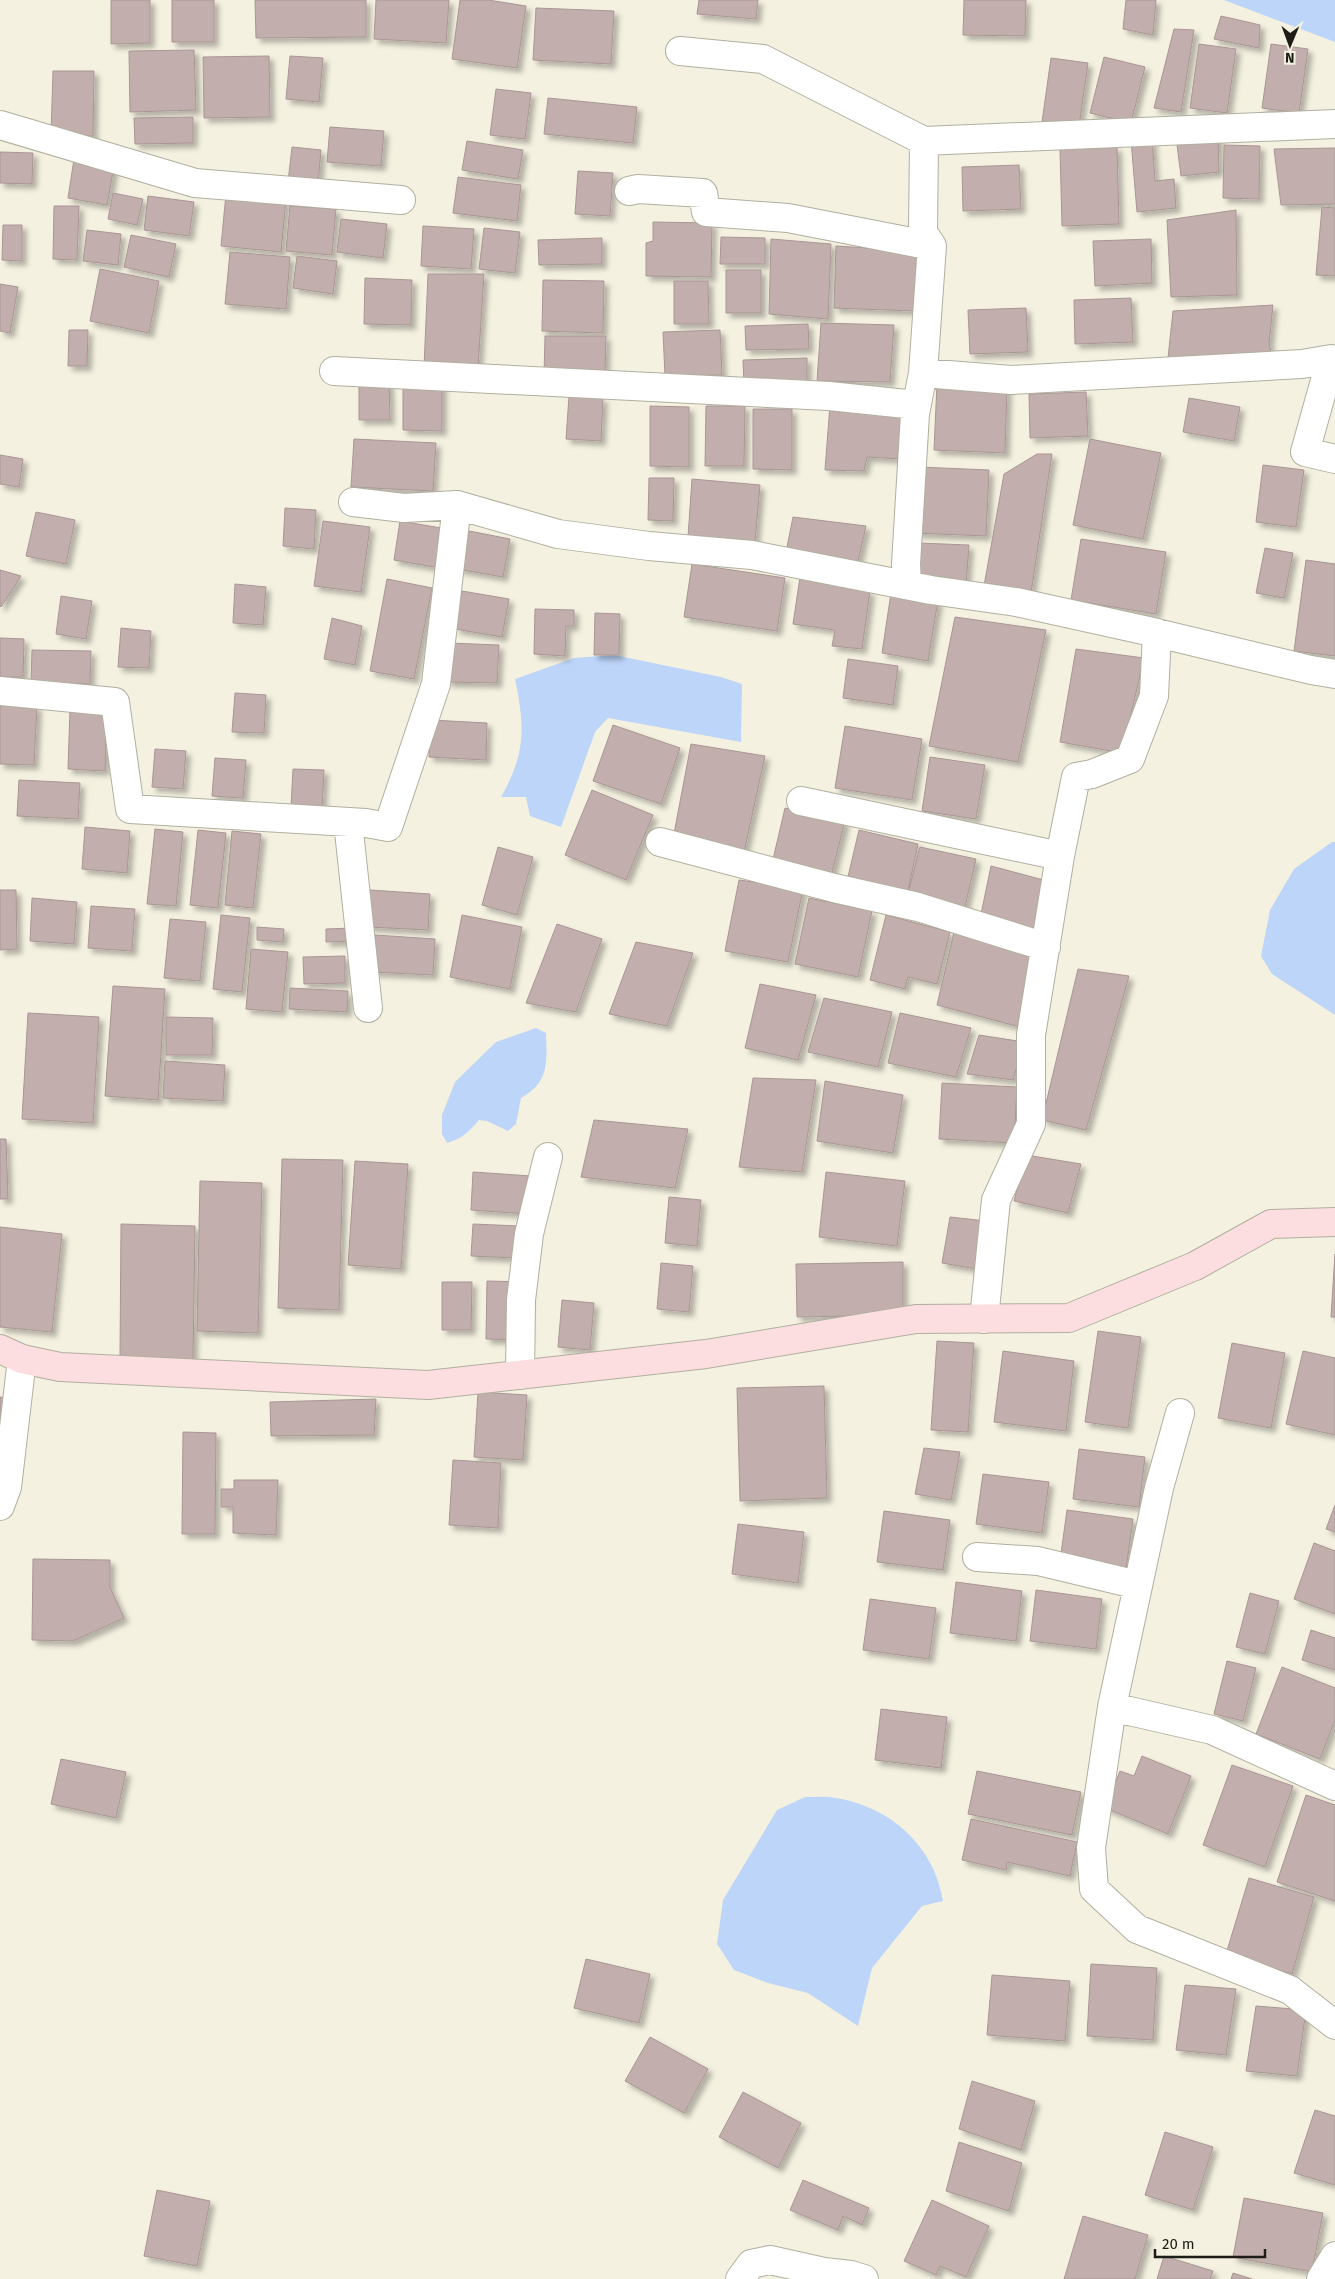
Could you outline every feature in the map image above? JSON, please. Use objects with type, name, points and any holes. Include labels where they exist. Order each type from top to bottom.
[{"type":"street","points":[[680,51],[763,59],[924,142],[1335,124]]},
{"type":"street","points":[[0,125],[196,182],[401,200]]},
{"type":"street","points":[[907,585],[906,564],[916,405],[923,373],[932,246],[923,232],[924,142]]},
{"type":"street","points":[[629,191],[638,189],[703,193],[706,212],[788,218],[932,246]]},
{"type":"street","points":[[923,373],[1011,380],[1302,364],[1331,359],[1305,452],[1335,458]]},
{"type":"street","points":[[334,371],[819,395],[916,405]]},
{"type":"street","points":[[353,502],[404,508],[457,505],[558,534],[649,546],[752,555],[907,585],[1016,602],[1335,674]]},
{"type":"street","points":[[0,691],[115,702],[130,809],[348,822],[388,827],[436,684],[457,505]]},
{"type":"street","points":[[984,1319],[996,1200],[1031,1124],[1031,1035],[1060,856],[1076,777],[1092,774],[1130,760],[1154,696],[1157,633]]},
{"type":"street","points":[[801,801],[1060,856]]},
{"type":"street","points":[[348,822],[368,1008]]},
{"type":"street","points":[[660,842],[834,888],[918,907],[1046,947]]},
{"type":"street","points":[[520,1375],[521,1300],[529,1234],[548,1157]]},
{"type":"street","points":[[0,1506],[7,1487],[11,1354],[60,1367],[428,1385],[706,1354],[916,1319],[1069,1318],[1194,1266],[1271,1224],[1335,1222]]},
{"type":"street","points":[[1180,1413],[1159,1488],[1112,1707],[1091,1848],[1094,1889],[1137,1929],[1290,1990],[1335,2025]]},
{"type":"street","points":[[977,1557],[1038,1561],[1138,1585]]},
{"type":"street","points":[[1112,1707],[1212,1730],[1335,1786]]},
{"type":"street","points":[[1321,2279],[1335,2256]]},
{"type":"street","points":[[740,2279],[752,2264],[770,2260],[823,2276],[851,2275],[864,2279]]},
{"type":"water","points":[[1224,0],[1335,0],[1335,42]]},
{"type":"water","points":[[614,655],[721,677],[742,684],[741,742],[608,718],[595,732],[561,827],[530,816],[526,797],[501,797],[515,767],[521,740],[521,712],[515,679],[574,658]]},
{"type":"water","points":[[1332,842],[1335,842],[1335,1015],[1272,974],[1261,956],[1270,910],[1294,869]]},
{"type":"water","points":[[536,1028],[546,1033],[546,1063],[537,1085],[521,1098],[516,1124],[508,1131],[487,1121],[479,1120],[464,1134],[447,1143],[442,1134],[442,1115],[455,1082],[496,1042]]},
{"type":"water","points":[[805,1797],[832,1797],[856,1803],[875,1810],[892,1820],[907,1832],[920,1847],[938,1881],[943,1901],[922,1906],[872,1968],[858,2026],[808,1993],[768,1983],[734,1970],[717,1944],[723,1900],[777,1810]]},
{"type":"building","points":[[111,0],[150,0],[150,43],[111,44]]},
{"type":"building","points":[[172,0],[214,0],[214,42],[172,42]]},
{"type":"building","points":[[255,0],[366,0],[366,37],[256,38]]},
{"type":"building","points":[[376,0],[449,0],[446,43],[374,39]]},
{"type":"building","points":[[460,0],[488,0],[526,6],[517,68],[452,59]]},
{"type":"building","points":[[699,0],[758,0],[756,19],[697,14]]},
{"type":"building","points":[[964,0],[1026,0],[1025,36],[963,35]]},
{"type":"building","points":[[1126,0],[1156,0],[1153,35],[1123,29]]},
{"type":"building","points":[[536,8],[614,11],[611,64],[533,60]]},
{"type":"building","points":[[1221,16],[1260,25],[1259,48],[1214,39]]},
{"type":"building","points":[[1174,29],[1194,30],[1181,112],[1154,108]]},
{"type":"building","points":[[1199,44],[1236,49],[1227,113],[1190,108]]},
{"type":"building","points":[[1271,44],[1308,49],[1299,113],[1262,108]]},
{"type":"building","points":[[194,50],[196,110],[130,112],[129,51]]},
{"type":"building","points":[[269,56],[270,117],[204,118],[203,57]]},
{"type":"building","points":[[290,56],[323,58],[319,102],[286,99]]},
{"type":"building","points":[[1104,57],[1145,67],[1131,123],[1090,113]]},
{"type":"building","points":[[1051,58],[1088,63],[1079,126],[1042,122]]},
{"type":"building","points":[[53,71],[94,71],[93,136],[51,135]]},
{"type":"building","points":[[496,89],[531,93],[525,139],[490,135]]},
{"type":"building","points":[[548,98],[637,107],[633,143],[544,134]]},
{"type":"building","points":[[193,117],[193,143],[135,144],[134,118]]},
{"type":"building","points":[[330,127],[384,131],[381,166],[327,162]]},
{"type":"building","points":[[1218,135],[1219,172],[1181,176],[1176,137]]},
{"type":"building","points":[[1152,138],[1155,181],[1174,179],[1176,208],[1137,212],[1131,140]]},
{"type":"building","points":[[467,141],[523,150],[518,179],[462,170]]},
{"type":"building","points":[[1224,145],[1260,146],[1259,199],[1223,198]]},
{"type":"building","points":[[292,147],[321,150],[318,185],[288,182]]},
{"type":"building","points":[[1117,147],[1119,224],[1062,226],[1060,149]]},
{"type":"building","points":[[1335,148],[1335,204],[1281,205],[1274,149]]},
{"type":"building","points":[[0,152],[33,153],[32,184],[0,183]]},
{"type":"building","points":[[74,159],[114,166],[107,205],[68,198]]},
{"type":"building","points":[[1019,165],[1021,209],[963,211],[962,167]]},
{"type":"building","points":[[578,171],[613,173],[610,216],[575,214]]},
{"type":"building","points":[[458,177],[521,185],[517,221],[453,213]]},
{"type":"building","points":[[113,193],[143,199],[137,225],[108,219]]},
{"type":"building","points":[[226,194],[286,200],[281,252],[221,246]]},
{"type":"building","points":[[148,196],[194,202],[189,236],[144,230]]},
{"type":"building","points":[[54,206],[79,206],[77,260],[53,259]]},
{"type":"building","points":[[290,206],[336,209],[332,255],[286,251]]},
{"type":"building","points":[[1322,207],[1335,208],[1335,276],[1316,275]]},
{"type":"building","points":[[1236,210],[1237,295],[1171,297],[1167,220]]},
{"type":"building","points":[[341,219],[387,224],[383,258],[337,252]]},
{"type":"building","points":[[653,222],[712,223],[711,277],[646,276],[646,243],[653,241]]},
{"type":"building","points":[[3,225],[22,225],[22,261],[2,260]]},
{"type":"building","points":[[423,226],[474,229],[471,269],[421,266]]},
{"type":"building","points":[[484,228],[520,232],[515,273],[479,269]]},
{"type":"building","points":[[87,230],[121,234],[118,265],[83,261]]},
{"type":"building","points":[[131,235],[176,244],[169,277],[124,267]]},
{"type":"building","points":[[721,237],[765,238],[765,264],[720,264]]},
{"type":"building","points":[[602,238],[602,264],[539,265],[538,240]]},
{"type":"building","points":[[771,239],[831,244],[828,319],[769,314]]},
{"type":"building","points":[[1151,239],[1152,283],[1095,286],[1093,241]]},
{"type":"building","points":[[836,246],[917,251],[914,311],[834,308]]},
{"type":"building","points":[[230,252],[290,257],[286,309],[225,304]]},
{"type":"building","points":[[297,256],[337,261],[333,294],[293,288]]},
{"type":"building","points":[[100,269],[159,281],[149,333],[90,321]]},
{"type":"building","points":[[726,270],[761,270],[761,313],[726,313]]},
{"type":"building","points":[[428,274],[484,274],[478,368],[424,367]]},
{"type":"building","points":[[365,278],[412,280],[411,325],[364,324]]},
{"type":"building","points":[[543,280],[604,281],[603,333],[542,331]]},
{"type":"building","points":[[674,281],[708,281],[709,324],[674,324]]},
{"type":"building","points":[[0,284],[18,287],[10,333],[0,331]]},
{"type":"building","points":[[1131,298],[1133,342],[1075,344],[1074,300]]},
{"type":"building","points":[[1273,305],[1269,344],[1271,352],[1168,358],[1173,311]]},
{"type":"building","points":[[1026,308],[1028,352],[970,354],[968,310]]},
{"type":"building","points":[[821,323],[894,325],[890,382],[817,381]]},
{"type":"building","points":[[808,324],[809,349],[746,350],[745,326]]},
{"type":"building","points":[[69,330],[88,330],[87,366],[68,366]]},
{"type":"building","points":[[720,330],[722,375],[665,376],[663,332]]},
{"type":"building","points":[[545,336],[606,336],[605,375],[544,375]]},
{"type":"building","points":[[807,358],[807,383],[744,385],[743,360]]},
{"type":"building","points":[[403,371],[442,371],[442,431],[403,430]]},
{"type":"building","points":[[359,382],[389,382],[390,420],[359,420]]},
{"type":"building","points":[[937,384],[1007,387],[1005,453],[934,450]]},
{"type":"building","points":[[1086,392],[1088,436],[1030,438],[1029,394]]},
{"type":"building","points":[[569,396],[603,398],[601,441],[566,439]]},
{"type":"building","points":[[1189,398],[1240,407],[1234,441],[1183,432]]},
{"type":"building","points":[[830,405],[903,409],[902,459],[867,457],[864,471],[825,470]]},
{"type":"building","points":[[650,406],[689,407],[689,467],[650,466]]},
{"type":"building","points":[[706,406],[745,406],[744,466],[705,466]]},
{"type":"building","points":[[753,409],[792,409],[792,470],[753,469]]},
{"type":"building","points":[[354,439],[436,443],[433,491],[351,487]]},
{"type":"building","points":[[1090,439],[1161,453],[1143,539],[1073,525]]},
{"type":"building","points":[[1037,454],[1052,454],[1031,593],[984,586],[1004,474]]},
{"type":"building","points":[[0,455],[23,459],[19,487],[0,484]]},
{"type":"building","points":[[1263,465],[1304,470],[1296,527],[1256,522]]},
{"type":"building","points":[[918,467],[989,470],[986,536],[915,533]]},
{"type":"building","points":[[649,478],[674,478],[673,521],[648,520]]},
{"type":"building","points":[[692,479],[760,485],[755,542],[688,537]]},
{"type":"building","points":[[285,508],[316,510],[314,549],[283,546]]},
{"type":"building","points":[[36,512],[75,520],[66,564],[26,556]]},
{"type":"building","points":[[793,517],[866,526],[857,566],[785,557]]},
{"type":"building","points":[[323,521],[370,527],[361,592],[314,586]]},
{"type":"building","points":[[400,521],[447,529],[440,568],[394,560]]},
{"type":"building","points":[[464,530],[510,539],[503,577],[457,569]]},
{"type":"building","points":[[1081,539],[1166,552],[1156,614],[1071,600]]},
{"type":"building","points":[[919,543],[969,545],[966,585],[916,579]]},
{"type":"building","points":[[1265,548],[1293,553],[1284,598],[1256,593]]},
{"type":"building","points":[[1306,560],[1335,564],[1335,656],[1294,651]]},
{"type":"building","points":[[692,564],[785,578],[777,631],[684,617]]},
{"type":"building","points":[[0,570],[21,576],[1,607],[0,606]]},
{"type":"building","points":[[800,577],[845,583],[846,588],[870,591],[862,649],[832,646],[835,630],[793,624]]},
{"type":"building","points":[[387,579],[432,588],[414,679],[370,671]]},
{"type":"building","points":[[235,584],[266,587],[263,625],[233,623]]},
{"type":"building","points":[[462,591],[509,599],[502,637],[455,629]]},
{"type":"building","points":[[891,593],[938,600],[928,661],[882,653]]},
{"type":"building","points":[[61,596],[92,601],[86,639],[56,634]]},
{"type":"building","points":[[535,609],[574,610],[574,626],[566,626],[565,656],[534,654]]},
{"type":"building","points":[[595,613],[620,614],[619,655],[594,655]]},
{"type":"building","points":[[955,617],[1046,630],[1018,762],[929,746]]},
{"type":"building","points":[[332,618],[362,626],[355,665],[324,659]]},
{"type":"building","points":[[121,628],[151,631],[149,668],[118,667]]},
{"type":"building","points":[[0,638],[24,639],[23,677],[0,677]]},
{"type":"building","points":[[449,643],[499,645],[497,683],[447,682]]},
{"type":"building","points":[[1076,649],[1144,658],[1122,753],[1060,742]]},
{"type":"building","points":[[32,650],[91,651],[90,684],[31,683]]},
{"type":"building","points":[[848,659],[898,666],[893,705],[843,698]]},
{"type":"building","points":[[235,693],[266,695],[264,733],[232,732]]},
{"type":"building","points":[[0,704],[37,706],[34,765],[0,764]]},
{"type":"building","points":[[70,709],[107,710],[105,771],[68,769]]},
{"type":"building","points":[[431,720],[487,723],[486,760],[429,757]]},
{"type":"building","points":[[613,725],[680,748],[661,804],[593,781]]},
{"type":"building","points":[[845,726],[922,739],[912,800],[835,788]]},
{"type":"building","points":[[691,744],[765,756],[743,857],[673,839]]},
{"type":"building","points":[[155,749],[186,751],[183,789],[152,787]]},
{"type":"building","points":[[930,757],[985,765],[976,819],[922,811]]},
{"type":"building","points":[[215,758],[246,760],[243,798],[212,796]]},
{"type":"building","points":[[293,769],[324,770],[322,809],[291,806]]},
{"type":"building","points":[[19,780],[80,783],[78,819],[17,816]]},
{"type":"building","points":[[592,790],[653,815],[626,880],[565,855]]},
{"type":"building","points":[[785,808],[845,821],[830,881],[771,868]]},
{"type":"building","points":[[85,827],[130,831],[127,873],[82,869]]},
{"type":"building","points":[[155,829],[183,832],[176,906],[147,904]]},
{"type":"building","points":[[198,830],[226,833],[218,908],[190,905]]},
{"type":"building","points":[[859,830],[918,844],[907,895],[847,881]]},
{"type":"building","points":[[232,831],[261,834],[253,908],[225,905]]},
{"type":"building","points":[[498,847],[533,857],[517,915],[482,905]]},
{"type":"building","points":[[920,847],[976,859],[964,911],[907,897]]},
{"type":"building","points":[[991,866],[1047,881],[1035,934],[980,919]]},
{"type":"building","points":[[739,880],[803,889],[788,962],[725,951]]},
{"type":"building","points":[[0,890],[16,890],[17,949],[0,950]]},
{"type":"building","points":[[370,890],[430,894],[428,930],[368,927]]},
{"type":"building","points":[[32,898],[77,902],[74,944],[30,941]]},
{"type":"building","points":[[809,898],[872,911],[858,977],[795,964]]},
{"type":"building","points":[[91,906],[135,909],[132,951],[88,948]]},
{"type":"building","points":[[221,915],[250,918],[242,992],[213,989]]},
{"type":"building","points":[[462,915],[522,927],[510,989],[450,977]]},
{"type":"building","points":[[886,915],[950,932],[937,984],[908,977],[905,989],[870,980]]},
{"type":"building","points":[[170,919],[206,922],[200,981],[164,978]]},
{"type":"building","points":[[557,924],[602,939],[576,1012],[526,1003]]},
{"type":"building","points":[[257,927],[284,929],[283,942],[257,940]]},
{"type":"building","points":[[352,928],[353,941],[326,942],[326,929]]},
{"type":"building","points":[[954,932],[1038,956],[1020,1027],[937,1005]]},
{"type":"building","points":[[375,935],[435,939],[433,975],[372,972]]},
{"type":"building","points":[[636,942],[693,953],[667,1026],[609,1014]]},
{"type":"building","points":[[251,949],[288,952],[282,1012],[246,1009]]},
{"type":"building","points":[[345,956],[345,983],[304,984],[303,957]]},
{"type":"building","points":[[1078,969],[1129,976],[1086,1130],[1042,1120]]},
{"type":"building","points":[[760,984],[816,995],[798,1060],[745,1048]]},
{"type":"building","points":[[113,986],[165,989],[158,1100],[105,1096]]},
{"type":"building","points":[[290,988],[348,991],[347,1012],[289,1009]]},
{"type":"building","points":[[824,998],[892,1012],[878,1067],[808,1052]]},
{"type":"building","points":[[28,1013],[99,1017],[93,1123],[22,1119]]},
{"type":"building","points":[[900,1013],[971,1028],[956,1077],[888,1063]]},
{"type":"building","points":[[166,1017],[213,1018],[212,1055],[166,1055]]},
{"type":"building","points":[[979,1035],[1024,1042],[1013,1080],[967,1074]]},
{"type":"building","points":[[165,1061],[225,1065],[223,1101],[163,1098]]},
{"type":"building","points":[[753,1078],[816,1080],[802,1172],[739,1167]]},
{"type":"building","points":[[825,1081],[903,1095],[893,1153],[817,1141]]},
{"type":"building","points":[[942,1083],[1017,1087],[1014,1143],[939,1139]]},
{"type":"building","points":[[594,1120],[688,1129],[675,1188],[581,1177]]},
{"type":"building","points":[[0,1139],[6,1139],[8,1199],[0,1199]]},
{"type":"building","points":[[1026,1155],[1081,1164],[1068,1213],[1014,1201]]},
{"type":"building","points":[[282,1159],[343,1160],[339,1310],[278,1308]]},
{"type":"building","points":[[355,1161],[408,1164],[401,1269],[348,1265]]},
{"type":"building","points":[[473,1172],[531,1176],[529,1214],[471,1210]]},
{"type":"building","points":[[826,1172],[905,1181],[897,1246],[819,1237]]},
{"type":"building","points":[[200,1181],[262,1183],[258,1333],[197,1331]]},
{"type":"building","points":[[669,1197],[701,1200],[697,1246],[665,1243]]},
{"type":"building","points":[[950,1217],[986,1221],[977,1269],[942,1263]]},
{"type":"building","points":[[121,1224],[195,1226],[193,1360],[120,1359]]},
{"type":"building","points":[[473,1224],[519,1226],[517,1258],[471,1256]]},
{"type":"building","points":[[0,1227],[62,1234],[52,1332],[0,1327]]},
{"type":"building","points":[[1335,1254],[1335,1317],[1331,1317]]},
{"type":"building","points":[[903,1262],[903,1315],[797,1317],[796,1264]]},
{"type":"building","points":[[661,1263],[693,1266],[689,1312],[657,1309]]},
{"type":"building","points":[[487,1281],[528,1282],[527,1340],[486,1339]]},
{"type":"building","points":[[442,1282],[472,1282],[471,1330],[442,1330]]},
{"type":"building","points":[[562,1300],[594,1303],[590,1350],[558,1347]]},
{"type":"building","points":[[1098,1331],[1141,1337],[1128,1428],[1085,1422]]},
{"type":"building","points":[[937,1341],[974,1343],[968,1432],[931,1430]]},
{"type":"building","points":[[1232,1343],[1285,1353],[1271,1428],[1218,1418]]},
{"type":"building","points":[[1003,1351],[1074,1361],[1066,1431],[994,1422]]},
{"type":"building","points":[[1303,1351],[1335,1358],[1335,1435],[1286,1424]]},
{"type":"building","points":[[824,1386],[827,1498],[740,1501],[737,1388]]},
{"type":"building","points":[[478,1392],[527,1395],[523,1460],[474,1457]]},
{"type":"building","points":[[0,1397],[8,1398],[0,1444]]},
{"type":"building","points":[[376,1399],[374,1435],[271,1436],[270,1402]]},
{"type":"building","points":[[183,1432],[216,1433],[215,1534],[182,1534]]},
{"type":"building","points":[[924,1448],[960,1452],[951,1500],[915,1494]]},
{"type":"building","points":[[1079,1449],[1145,1457],[1139,1507],[1073,1499]]},
{"type":"building","points":[[453,1460],[501,1463],[498,1528],[449,1525]]},
{"type":"building","points":[[983,1474],[1049,1482],[1042,1533],[976,1524]]},
{"type":"building","points":[[234,1480],[278,1480],[276,1535],[233,1533],[233,1507],[221,1507],[221,1489],[234,1489]]},
{"type":"building","points":[[1335,1505],[1335,1532],[1326,1529]]},
{"type":"building","points":[[1067,1510],[1133,1519],[1126,1569],[1060,1561]]},
{"type":"building","points":[[884,1511],[950,1520],[943,1570],[877,1562]]},
{"type":"building","points":[[738,1524],[804,1532],[798,1583],[732,1574]]},
{"type":"building","points":[[1314,1543],[1335,1551],[1335,1614],[1294,1599]]},
{"type":"building","points":[[33,1559],[110,1560],[110,1587],[124,1618],[73,1641],[32,1640]]},
{"type":"building","points":[[956,1582],[1022,1591],[1016,1641],[950,1633]]},
{"type":"building","points":[[1036,1590],[1102,1599],[1096,1649],[1030,1641]]},
{"type":"building","points":[[1250,1593],[1279,1601],[1265,1654],[1236,1647]]},
{"type":"building","points":[[870,1599],[936,1608],[929,1659],[863,1650]]},
{"type":"building","points":[[1311,1630],[1335,1638],[1335,1670],[1302,1660]]},
{"type":"building","points":[[1227,1661],[1256,1668],[1243,1721],[1214,1714]]},
{"type":"building","points":[[1282,1667],[1335,1688],[1335,1720],[1320,1759],[1256,1734]]},
{"type":"building","points":[[881,1709],[947,1717],[941,1768],[875,1760]]},
{"type":"building","points":[[1142,1756],[1191,1776],[1168,1834],[1105,1808],[1120,1771],[1134,1776]]},
{"type":"building","points":[[61,1759],[126,1772],[116,1818],[51,1804]]},
{"type":"building","points":[[1232,1765],[1293,1786],[1265,1867],[1203,1845]]},
{"type":"building","points":[[977,1771],[1081,1792],[1072,1835],[968,1814]]},
{"type":"building","points":[[1306,1795],[1335,1805],[1335,1901],[1277,1882]]},
{"type":"building","points":[[971,1819],[1077,1842],[1070,1876],[1007,1862],[1006,1870],[962,1860]]},
{"type":"building","points":[[1249,1878],[1314,1897],[1292,1974],[1226,1954]]},
{"type":"building","points":[[586,1959],[650,1974],[639,2023],[574,2008]]},
{"type":"building","points":[[1091,1964],[1157,1968],[1153,2040],[1087,2036]]},
{"type":"building","points":[[992,1975],[1070,1981],[1065,2041],[987,2035]]},
{"type":"building","points":[[1185,1985],[1236,1989],[1226,2055],[1176,2050]]},
{"type":"building","points":[[1256,2006],[1306,2010],[1297,2076],[1246,2071]]},
{"type":"building","points":[[650,2037],[708,2069],[684,2113],[625,2081]]},
{"type":"building","points":[[972,2081],[1035,2101],[1021,2150],[959,2129]]},
{"type":"building","points":[[743,2092],[801,2123],[778,2168],[719,2137]]},
{"type":"building","points":[[1315,2110],[1335,2116],[1335,2185],[1294,2173]]},
{"type":"building","points":[[1165,2132],[1213,2147],[1193,2210],[1145,2195]]},
{"type":"building","points":[[959,2142],[1022,2163],[1009,2211],[946,2191]]},
{"type":"building","points":[[803,2180],[869,2208],[862,2225],[843,2216],[838,2230],[790,2210]]},
{"type":"building","points":[[157,2190],[210,2201],[197,2266],[144,2256]]},
{"type":"building","points":[[1244,2198],[1323,2213],[1312,2272],[1233,2257]]},
{"type":"building","points":[[932,2200],[989,2226],[966,2277],[940,2266],[936,2275],[904,2261]]},
{"type":"building","points":[[1083,2216],[1148,2235],[1135,2279],[1064,2279]]},
{"type":"building","points":[[1164,2256],[1213,2271],[1210,2279],[1157,2279]]},
{"type":"building","points":[[1233,2273],[1252,2279],[1231,2279]]}]
